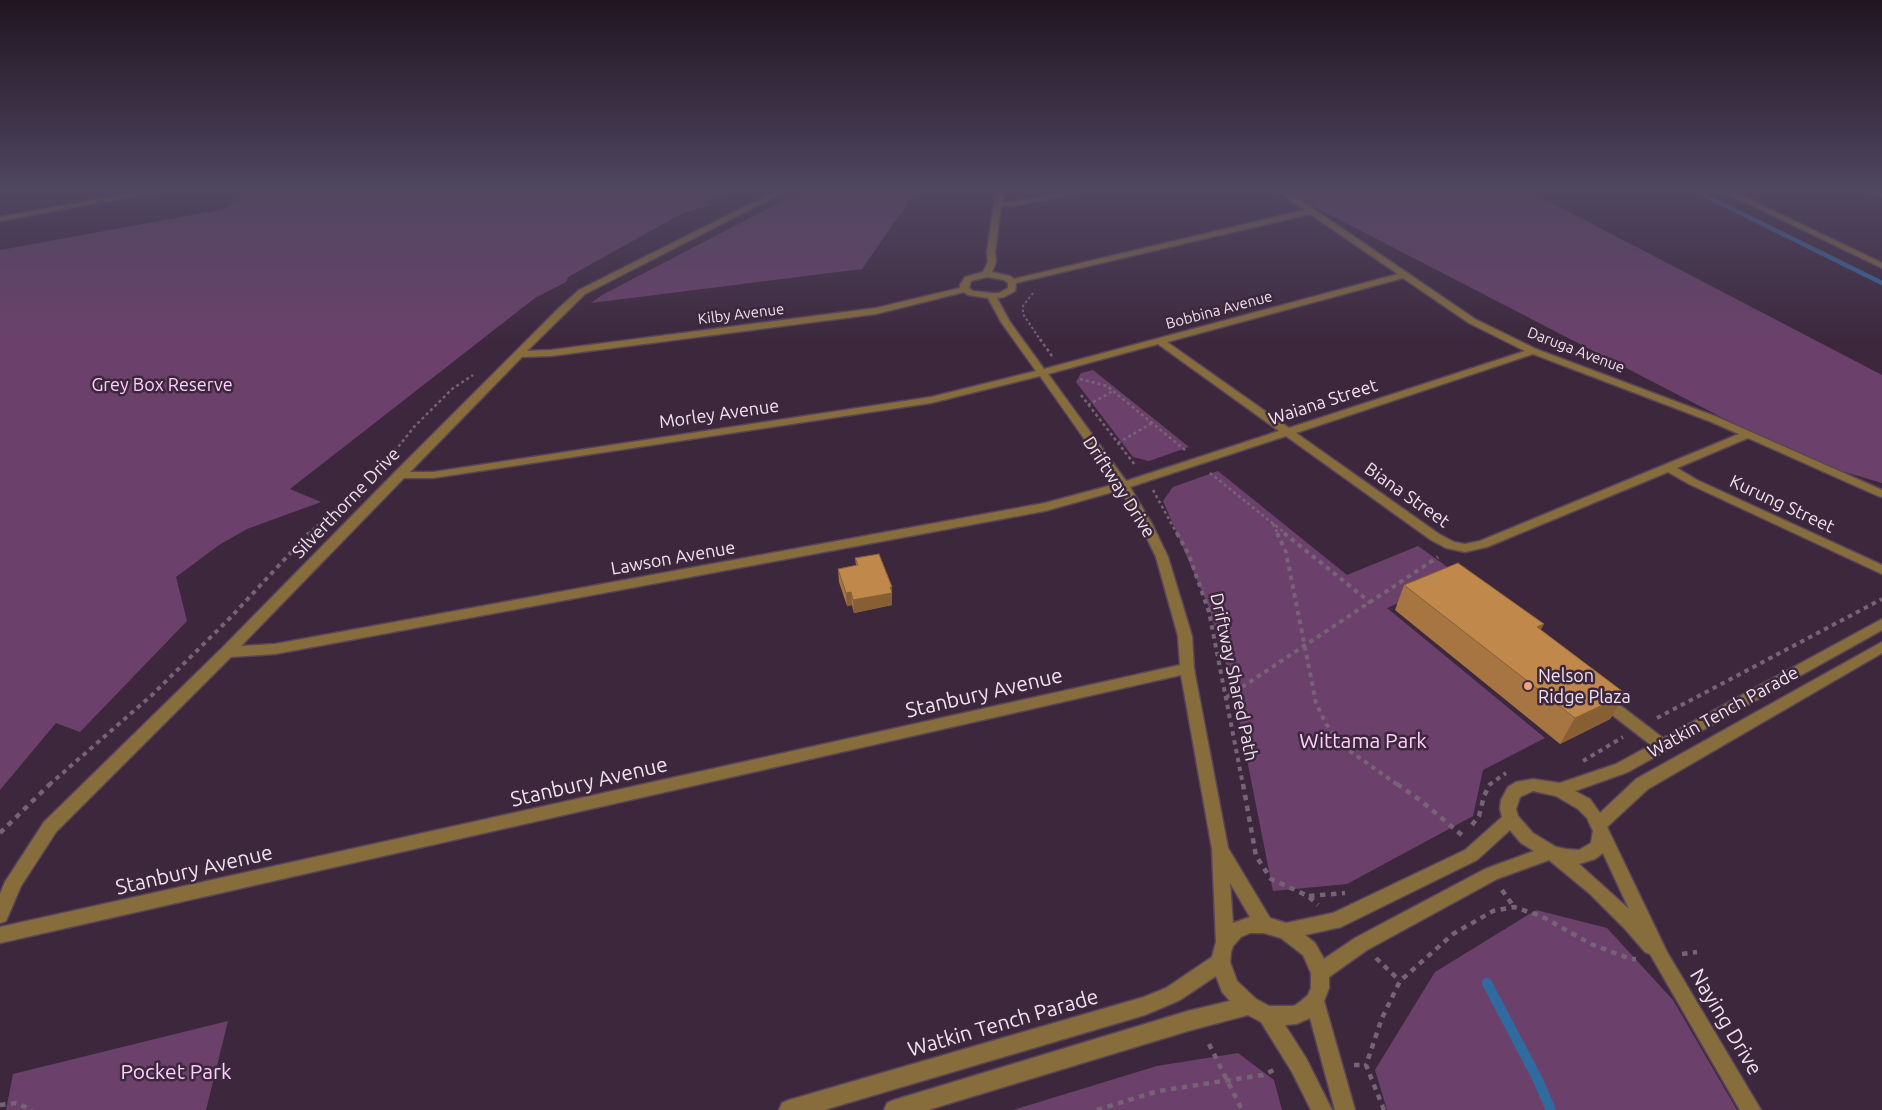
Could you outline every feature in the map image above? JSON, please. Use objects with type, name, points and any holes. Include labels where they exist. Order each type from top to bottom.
[{"type":"street","name":"Silverthorne Drive","points":[[0,915],[14,882],[50,827],[227,652],[517,354],[582,292],[678,243]]},
{"type":"street","points":[[987,274],[992,262],[992,243]]},
{"type":"street","points":[[1012,282],[1013,286],[1008,292],[991,296],[971,293],[965,289],[964,285],[968,279],[987,274],[998,275],[1012,282],[1174,243]]},
{"type":"street","name":"Daruga Avenue","points":[[1357,243],[1472,321],[1533,350],[1713,420],[1882,494]]},
{"type":"street","points":[[1834,243],[1882,266]]},
{"type":"street","name":"Bobbina Avenue","points":[[1042,372],[1403,275]]},
{"type":"street","name":"Kilby Avenue","points":[[517,354],[551,353],[876,311],[965,289]]},
{"type":"street","name":"Driftway Drive","points":[[991,296],[1006,322],[1123,485],[1146,524],[1162,557],[1184,636],[1187,670],[1220,849],[1225,942]]},
{"type":"street","name":"Biana Street","points":[[1158,340],[1435,537],[1450,545],[1465,548],[1483,544],[1746,435]]},
{"type":"street","name":"Waiana Street","points":[[1123,485],[1289,432],[1533,350]]},
{"type":"street","name":"Morley Avenue","points":[[398,475],[433,474],[931,400],[1042,372]]},
{"type":"street","name":"Kurung Street","points":[[1668,467],[1693,482],[1882,570]]},
{"type":"street","name":"Lawson Avenue","points":[[227,652],[275,649],[1045,508],[1123,485]]},
{"type":"street","name":"Watkin Tench Parade","points":[[1560,790],[1622,768],[1882,624]]},
{"type":"street","name":"Watkin Tench Parade","points":[[1600,828],[1642,784],[1882,647]]},
{"type":"street","name":"Stanbury Avenue","points":[[0,935],[1187,670]]},
{"type":"street","points":[[1593,693],[1662,745]]},
{"type":"street","points":[[1533,785],[1560,790],[1584,804],[1600,828],[1601,841],[1597,848],[1589,854],[1579,857],[1551,852],[1527,838],[1511,820],[1508,809],[1509,800],[1514,792],[1522,787],[1533,785]]},
{"type":"street","points":[[1286,931],[1335,921],[1472,855],[1511,820]]},
{"type":"street","name":"Naying Drive","points":[[1600,828],[1661,958],[1751,1110]]},
{"type":"street","name":"Driftway Drive","points":[[1220,849],[1264,925]]},
{"type":"street","points":[[1320,973],[1361,944],[1491,874],[1551,852]]},
{"type":"street","name":"Naying Drive","points":[[1551,852],[1595,888],[1661,958]]},
{"type":"street","points":[[1264,925],[1286,931],[1308,949],[1316,960],[1320,973],[1320,988],[1315,1001],[1307,1009],[1296,1015],[1268,1015],[1249,1006],[1229,986],[1221,962],[1225,942],[1235,931],[1249,926],[1264,925]]},
{"type":"street","name":"Watkin Tench Parade","points":[[789,1110],[1145,1006],[1173,994],[1221,962]]},
{"type":"street","points":[[1315,1001],[1345,1110]]},
{"type":"street","points":[[894,1110],[1188,1021],[1249,1006]]},
{"type":"street","points":[[1268,1015],[1299,1065],[1322,1110]]},
{"type":"path","name":"Driftway Shared Path","points":[[1034,292],[1023,306],[1023,314],[1059,368],[1146,478],[1189,555],[1208,612],[1227,697],[1256,856],[1272,879],[1308,896]]},
{"type":"path","points":[[1066,376],[1096,381],[1113,391],[1196,462],[1370,603]]},
{"type":"path","points":[[1088,404],[1113,391]]},
{"type":"path","points":[[1118,443],[1152,423]]},
{"type":"path","points":[[1272,524],[1286,552],[1316,704],[1326,724],[1344,747],[1420,800],[1464,836],[1479,816],[1484,796],[1490,783],[1502,774],[1510,773]]},
{"type":"path","points":[[1227,697],[1439,556]]},
{"type":"path","points":[[1580,763],[1639,728],[1882,599]]},
{"type":"path","points":[[1384,1110],[1366,1065],[1382,1018],[1400,981],[1453,934],[1493,911],[1514,907],[1541,916],[1591,944],[1631,960]]},
{"type":"path","points":[[1208,1044],[1242,1110]]},
{"type":"path","points":[[1097,1110],[1158,1091],[1263,1075],[1281,1067]]},
{"type":"path","points":[[0,1104],[16,1103],[32,1110]]},
{"type":"green space","name":"Grey Box Reserve","points":[[40,243],[629,243],[568,277],[566,282],[535,298],[290,489],[321,502],[247,529],[219,545],[176,577],[187,621],[80,732],[56,723],[0,790],[0,250]]},
{"type":"green space","points":[[702,243],[880,243],[862,269],[591,303],[602,295]]},
{"type":"green space","points":[[1384,243],[1628,243],[1882,375],[1882,483],[1804,460]]},
{"type":"green space","points":[[1093,370],[1189,447],[1149,461],[1133,457],[1076,382],[1081,373]]},
{"type":"green space","name":"Wittama Park","points":[[1218,471],[1347,575],[1418,546],[1460,576],[1387,608],[1545,738],[1483,770],[1473,816],[1347,884],[1273,891],[1232,684],[1209,608],[1163,501],[1173,487]]},
{"type":"green space","points":[[1536,910],[1607,928],[1673,1000],[1737,1110],[1387,1110],[1375,1070],[1435,972]]},
{"type":"green space","name":"Pocket Park","points":[[228,1021],[206,1110],[6,1110],[13,1074]]},
{"type":"green space","points":[[1238,1053],[1274,1080],[1282,1110],[1013,1110],[1157,1066]]},
{"type":"building","points":[[879,554],[892,587],[890,587],[892,593],[853,600],[851,592],[846,593],[838,569],[858,565],[855,558]]},
{"type":"building","points":[[1458,563],[1544,624],[1537,627],[1626,694],[1575,718],[1404,585]]},
{"type":"waterway","points":[[1801,243],[1882,283]]},
{"type":"waterway","points":[[1487,983],[1537,1078],[1551,1110]]},
{"type":"place","name":"Nelson Ridge Plaza","points":[[1528,686]]}]
